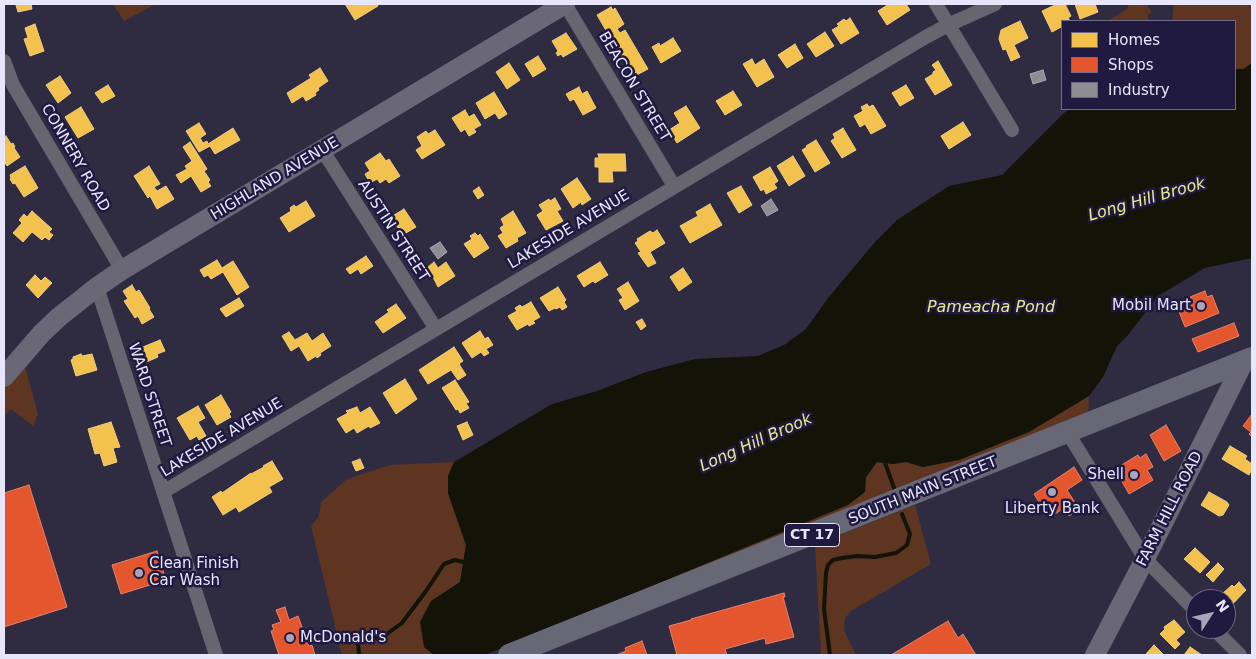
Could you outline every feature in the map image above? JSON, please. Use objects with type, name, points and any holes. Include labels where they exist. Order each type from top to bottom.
[{"type":"main road","name":"SOUTH MAIN STREET","points":[[509,655],[1248,360]]},
{"type":"street","name":"HIGHLAND AVENUE","points":[[4,377],[42,333],[59,317],[122,270],[565,4]]},
{"type":"street","name":"BEACON STREET","points":[[565,4],[674,186]]},
{"type":"street","points":[[936,4],[1012,130]]},
{"type":"street","name":"LAKESIDE AVENUE","points":[[164,492],[674,186],[948,25],[995,4]]},
{"type":"street","name":"CONNERY ROAD","points":[[4,61],[13,85],[122,270]]},
{"type":"street","name":"AUSTIN STREET","points":[[323,151],[436,329]]},
{"type":"street","name":"WARD STREET","points":[[97,287],[216,655]]},
{"type":"street","name":"FARM HILL ROAD","points":[[1095,655],[1248,360]]},
{"type":"street","points":[[1068,433],[1145,559],[1186,601]]},
{"type":"street","points":[[1224,639],[1240,655]]},
{"type":"shaded area","points":[[113,4],[156,4],[124,21]]},
{"type":"shaded area","points":[[1128,4],[1146,4],[1152,12],[1147,16],[1149,20],[1110,20],[1128,8]]},
{"type":"shaded area","points":[[1174,4],[1252,4],[1252,63],[1244,69],[1236,69],[1236,20],[1172,20]]},
{"type":"shaded area","points":[[24,363],[38,414],[33,426],[11,409],[4,416],[4,388]]},
{"type":"shaded area","points":[[1089,396],[1088,415],[580,616],[865,492],[866,477],[877,462],[893,464],[906,462],[923,467],[1029,432]]},
{"type":"shaded area","points":[[454,462],[448,476],[448,493],[466,545],[460,582],[431,601],[424,647],[434,655],[342,655],[311,526],[319,516],[321,502],[347,479],[390,465]]},
{"type":"shaded area","points":[[915,505],[931,564],[851,611],[845,618],[844,630],[856,655],[821,655],[815,545]]},
{"type":"water","name":"Pameacha Pond","points":[[1252,63],[1252,258],[1205,268],[1158,296],[1128,335],[1117,346],[1103,377],[1089,396],[1029,432],[959,460],[923,467],[906,462],[893,464],[877,462],[866,477],[865,492],[848,505],[485,655],[434,655],[424,647],[420,622],[431,601],[460,582],[466,545],[448,493],[448,476],[454,462],[552,404],[597,391],[646,372],[695,359],[758,356],[784,345],[806,329],[828,298],[875,242],[897,220],[949,186],[1002,175],[1064,113],[1069,110],[1236,110],[1236,69],[1244,69]]},
{"type":"building: Homes","points":[[31,4],[32,9],[18,12],[16,5]]},
{"type":"building: Homes","points":[[345,4],[377,4],[378,6],[355,20]]},
{"type":"building: Homes","points":[[889,4],[906,4],[910,10],[887,25],[878,11]]},
{"type":"building: Homes","points":[[1057,4],[1065,4],[1071,16],[1068,18],[1069,20],[1061,20],[1061,27],[1052,32],[1042,11]]},
{"type":"building: Homes","points":[[1075,4],[1095,4],[1098,12],[1080,19]]},
{"type":"building: Homes","points":[[611,7],[613,10],[615,8],[624,24],[617,29],[620,33],[625,30],[648,69],[633,77],[597,15]]},
{"type":"building: Homes","points":[[850,18],[859,33],[841,44],[832,30],[839,26],[837,24],[844,19],[846,21]]},
{"type":"building: Homes","points":[[1020,21],[1028,38],[1014,45],[1020,57],[1011,61],[1006,49],[1003,50],[999,39],[1001,30]]},
{"type":"building: Homes","points":[[35,24],[44,51],[30,56],[24,39],[28,38],[25,28]]},
{"type":"building: Homes","points":[[825,32],[834,46],[816,57],[807,44]]},
{"type":"building: Homes","points":[[566,33],[577,49],[563,57],[561,54],[558,56],[556,53],[558,51],[552,41]]},
{"type":"building: Homes","points":[[673,38],[681,51],[661,63],[652,47],[659,43],[660,46]]},
{"type":"building: Homes","points":[[795,44],[803,58],[787,68],[778,55]]},
{"type":"building: Homes","points":[[538,56],[546,69],[533,77],[525,64]]},
{"type":"building: Homes","points":[[752,59],[755,65],[764,59],[774,77],[757,87],[743,64]]},
{"type":"building: Homes","points":[[938,61],[952,85],[935,95],[925,79],[936,70],[932,65]]},
{"type":"building: Homes","points":[[509,63],[520,80],[507,89],[496,72]]},
{"type":"building: Homes","points":[[320,68],[328,81],[318,88],[319,90],[315,93],[316,95],[306,101],[303,96],[292,103],[287,93],[311,78],[309,75]]},
{"type":"building: Homes","points":[[60,76],[71,93],[58,103],[46,85]]},
{"type":"building: Homes","points":[[108,85],[115,96],[102,103],[95,93]]},
{"type":"building: Homes","points":[[906,85],[914,98],[900,106],[892,93]]},
{"type":"building: Homes","points":[[579,87],[582,94],[587,91],[596,108],[583,115],[574,99],[570,101],[566,94]]},
{"type":"building: Homes","points":[[733,91],[742,105],[725,115],[716,101]]},
{"type":"building: Homes","points":[[494,92],[507,114],[499,119],[495,113],[485,119],[476,103]]},
{"type":"building: Homes","points":[[867,104],[869,107],[873,105],[886,126],[871,134],[865,124],[860,127],[854,116],[863,111],[861,107]]},
{"type":"building: Homes","points":[[686,106],[700,128],[677,143],[669,130],[680,123],[674,113]]},
{"type":"building: Homes","points":[[81,107],[94,129],[78,138],[65,117]]},
{"type":"building: Homes","points":[[465,110],[469,117],[474,114],[481,125],[474,129],[476,132],[469,136],[465,129],[461,132],[452,118]]},
{"type":"building: Homes","points":[[963,122],[971,135],[949,149],[941,136]]},
{"type":"building: Homes","points":[[199,123],[206,134],[200,138],[203,143],[207,141],[208,144],[233,128],[240,140],[215,154],[210,146],[199,152],[186,131]]},
{"type":"building: Homes","points":[[843,128],[856,150],[842,158],[831,141],[835,138],[833,134]]},
{"type":"building: Homes","points":[[435,130],[445,145],[422,159],[416,150],[422,146],[417,137],[426,131],[428,134]]},
{"type":"building: Homes","points":[[6,136],[11,144],[13,143],[20,157],[7,166],[4,161],[4,137]]},
{"type":"building: Homes","points":[[816,140],[830,163],[815,172],[802,150]]},
{"type":"building: Homes","points":[[190,142],[207,169],[204,171],[210,180],[208,182],[211,186],[201,192],[191,176],[181,183],[176,175],[187,169],[185,166],[192,161],[183,147]]},
{"type":"building: Homes","points":[[380,153],[386,161],[389,159],[400,176],[389,183],[386,179],[380,183],[377,179],[370,183],[365,174],[370,171],[365,163]]},
{"type":"building: Homes","points":[[598,154],[625,154],[626,171],[612,171],[613,182],[599,182],[599,167],[595,167],[595,158],[599,158]]},
{"type":"building: Homes","points":[[793,156],[805,176],[789,186],[777,166]]},
{"type":"building: Homes","points":[[25,166],[38,188],[24,197],[15,183],[13,184],[10,175]]},
{"type":"building: Homes","points":[[149,166],[160,184],[154,187],[157,191],[166,186],[174,199],[157,209],[150,196],[148,198],[134,176]]},
{"type":"building: Homes","points":[[770,167],[778,181],[774,184],[777,188],[766,194],[764,189],[761,191],[753,177]]},
{"type":"building: Homes","points":[[577,178],[591,199],[582,205],[581,202],[573,208],[561,189]]},
{"type":"building: Homes","points":[[741,186],[752,205],[739,213],[727,193]]},
{"type":"building: Homes","points":[[479,187],[484,195],[478,199],[473,191]]},
{"type":"building: Homes","points":[[555,198],[561,209],[557,211],[563,221],[546,230],[537,215],[543,211],[539,205]]},
{"type":"building: Homes","points":[[306,201],[315,216],[289,232],[280,218],[291,211],[290,208],[294,205],[296,207]]},
{"type":"building: Homes","points":[[710,204],[722,225],[690,243],[680,226],[698,216],[696,212]]},
{"type":"building: Homes","points":[[404,209],[416,227],[406,233],[403,229],[400,231],[391,217]]},
{"type":"building: Homes","points":[[32,211],[52,229],[49,232],[53,235],[49,240],[45,237],[42,240],[32,232],[23,242],[13,233],[22,223],[19,220],[24,214],[27,217]]},
{"type":"building: Homes","points":[[513,211],[526,233],[517,238],[518,241],[506,248],[498,236],[503,233],[500,228],[504,225],[501,219]]},
{"type":"building: Homes","points":[[657,230],[665,243],[650,252],[656,263],[648,267],[638,253],[641,252],[635,243],[638,241],[637,239],[650,231],[653,233]]},
{"type":"building: Homes","points":[[475,233],[478,236],[480,234],[489,248],[474,258],[464,244],[472,239],[470,236]]},
{"type":"building: Homes","points":[[366,256],[373,266],[361,274],[358,269],[350,274],[346,269]]},
{"type":"building: Homes","points":[[217,260],[222,268],[233,261],[249,287],[237,295],[223,272],[211,279],[208,275],[204,277],[200,270]]},
{"type":"building: Homes","points":[[434,262],[438,268],[446,262],[455,276],[438,287],[428,267]]},
{"type":"building: Homes","points":[[600,262],[608,275],[584,287],[577,276]]},
{"type":"building: Homes","points":[[683,268],[692,282],[679,291],[670,277]]},
{"type":"building: Homes","points":[[35,275],[41,281],[45,277],[52,283],[38,298],[26,285]]},
{"type":"building: Homes","points":[[628,282],[639,301],[625,310],[619,300],[623,298],[617,289]]},
{"type":"building: Homes","points":[[132,285],[136,292],[139,290],[154,317],[142,324],[138,316],[135,318],[124,301],[128,299],[123,291]]},
{"type":"building: Homes","points":[[558,287],[566,300],[564,302],[567,307],[562,310],[560,307],[549,311],[540,298]]},
{"type":"building: Homes","points":[[239,298],[244,306],[226,317],[220,309]]},
{"type":"building: Homes","points":[[531,302],[540,317],[533,321],[535,323],[529,326],[528,324],[517,330],[508,316],[517,311],[515,308],[520,305],[522,307]]},
{"type":"building: Homes","points":[[396,304],[406,318],[383,333],[375,322],[389,312],[387,310]]},
{"type":"building: Homes","points":[[642,319],[646,326],[641,330],[636,322]]},
{"type":"building: Homes","points":[[480,331],[485,339],[488,337],[493,345],[486,349],[489,353],[484,356],[481,352],[472,358],[462,343]]},
{"type":"building: Homes","points":[[289,332],[295,340],[307,333],[312,341],[323,333],[331,346],[320,353],[321,355],[317,358],[316,356],[308,361],[299,346],[291,351],[282,336]]},
{"type":"building: Homes","points":[[160,340],[165,351],[157,354],[158,357],[144,363],[138,349]]},
{"type":"building: Homes","points":[[454,347],[463,361],[459,364],[466,375],[458,380],[451,370],[428,384],[419,370]]},
{"type":"building: Homes","points":[[81,354],[82,356],[92,354],[97,370],[76,376],[71,360],[73,357]]},
{"type":"building: Homes","points":[[405,379],[417,399],[396,414],[383,393]]},
{"type":"building: Homes","points":[[455,380],[469,402],[466,403],[469,408],[460,413],[442,388]]},
{"type":"building: Homes","points":[[221,395],[231,412],[229,414],[231,417],[217,425],[205,405]]},
{"type":"building: Homes","points":[[198,406],[205,418],[198,422],[206,436],[199,440],[197,436],[190,440],[177,418]]},
{"type":"building: Homes","points":[[357,407],[360,413],[370,407],[380,423],[370,428],[369,426],[357,433],[354,428],[346,433],[337,419],[348,413],[346,411]]},
{"type":"building: Homes","points":[[111,422],[120,447],[113,448],[117,462],[104,466],[100,453],[95,454],[88,429]]},
{"type":"building: Homes","points":[[467,422],[473,435],[463,440],[457,426]]},
{"type":"building: Homes","points":[[1230,446],[1247,456],[1245,459],[1252,464],[1249,475],[1222,459]]},
{"type":"building: Homes","points":[[360,459],[364,468],[356,471],[352,462]]},
{"type":"building: Homes","points":[[272,461],[283,479],[269,487],[272,492],[239,512],[236,507],[223,515],[212,497],[221,491],[222,493]]},
{"type":"building: Homes","points":[[1209,492],[1229,505],[1223,515],[1219,516],[1201,505]]},
{"type":"building: Homes","points":[[1195,548],[1210,562],[1200,573],[1184,559]]},
{"type":"building: Homes","points":[[1218,563],[1224,569],[1213,582],[1206,575]]},
{"type":"building: Homes","points":[[1239,582],[1246,590],[1236,601],[1236,589],[1228,589],[1232,585],[1234,587]]},
{"type":"building: Homes","points":[[1174,620],[1185,632],[1176,640],[1180,644],[1175,649],[1160,634],[1165,629],[1164,627]]},
{"type":"building: Homes","points":[[1154,645],[1164,655],[1145,655]]},
{"type":"building: Homes","points":[[1190,647],[1202,655],[1184,655]]},
{"type":"building: Shops","name":"Mobil Mart","points":[[1205,291],[1207,297],[1212,295],[1219,313],[1185,327],[1178,309],[1193,304],[1190,297]]},
{"type":"building: Shops","points":[[1234,323],[1239,336],[1198,352],[1192,339]]},
{"type":"building: Shops","points":[[1252,414],[1252,437],[1249,434],[1251,432],[1243,426]]},
{"type":"building: Shops","name":"Shell","points":[[1166,425],[1181,451],[1164,461],[1150,435]]},
{"type":"building: Shops","name":"Shell","points":[[1146,454],[1153,467],[1147,470],[1153,480],[1129,494],[1115,469],[1138,455],[1140,458]]},
{"type":"building: Shops","name":"Liberty Bank","points":[[1074,467],[1082,480],[1067,490],[1079,509],[1069,516],[1064,508],[1049,518],[1034,494]]},
{"type":"building: Shops","points":[[29,485],[67,607],[4,627],[4,493]]},
{"type":"building: Shops","name":"Clean Finish Car Wash","points":[[157,551],[166,580],[121,594],[112,565]]},
{"type":"building: Shops","points":[[784,593],[785,597],[783,597],[794,637],[766,644],[765,638],[725,649],[727,655],[677,655],[669,626]]},
{"type":"building: Shops","name":"McDonald's","points":[[285,607],[289,620],[298,616],[309,646],[312,645],[315,655],[279,655],[271,631],[274,630],[272,625],[281,622],[276,610]]},
{"type":"building: Shops","points":[[948,621],[958,638],[963,634],[976,655],[891,655]]},
{"type":"building: Shops","points":[[642,641],[647,655],[616,655],[626,651],[625,648]]},
{"type":"building: Industry","points":[[1043,70],[1046,80],[1033,84],[1030,74]]},
{"type":"building: Industry","points":[[771,199],[778,210],[767,216],[761,206]]},
{"type":"building: Industry","points":[[440,242],[447,252],[438,259],[430,248]]},
{"type":"waterway","points":[[884,460],[894,488]]},
{"type":"waterway","points":[[830,655],[824,609],[828,565],[833,560],[842,558],[857,556],[875,557],[896,553],[907,545],[910,534],[902,514]]},
{"type":"waterway","name":"Long Hill Brook","points":[[359,655],[358,641],[384,636],[402,623],[444,564],[455,560],[468,563]]},
{"type":"place","name":"Mobil Mart","points":[[1201,306]]},
{"type":"place","name":"Shell","points":[[1134,475]]},
{"type":"place","name":"Liberty Bank","points":[[1052,492]]},
{"type":"place","name":"Clean Finish Car Wash","points":[[139,573]]},
{"type":"place","name":"McDonald's","points":[[290,638]]}]
